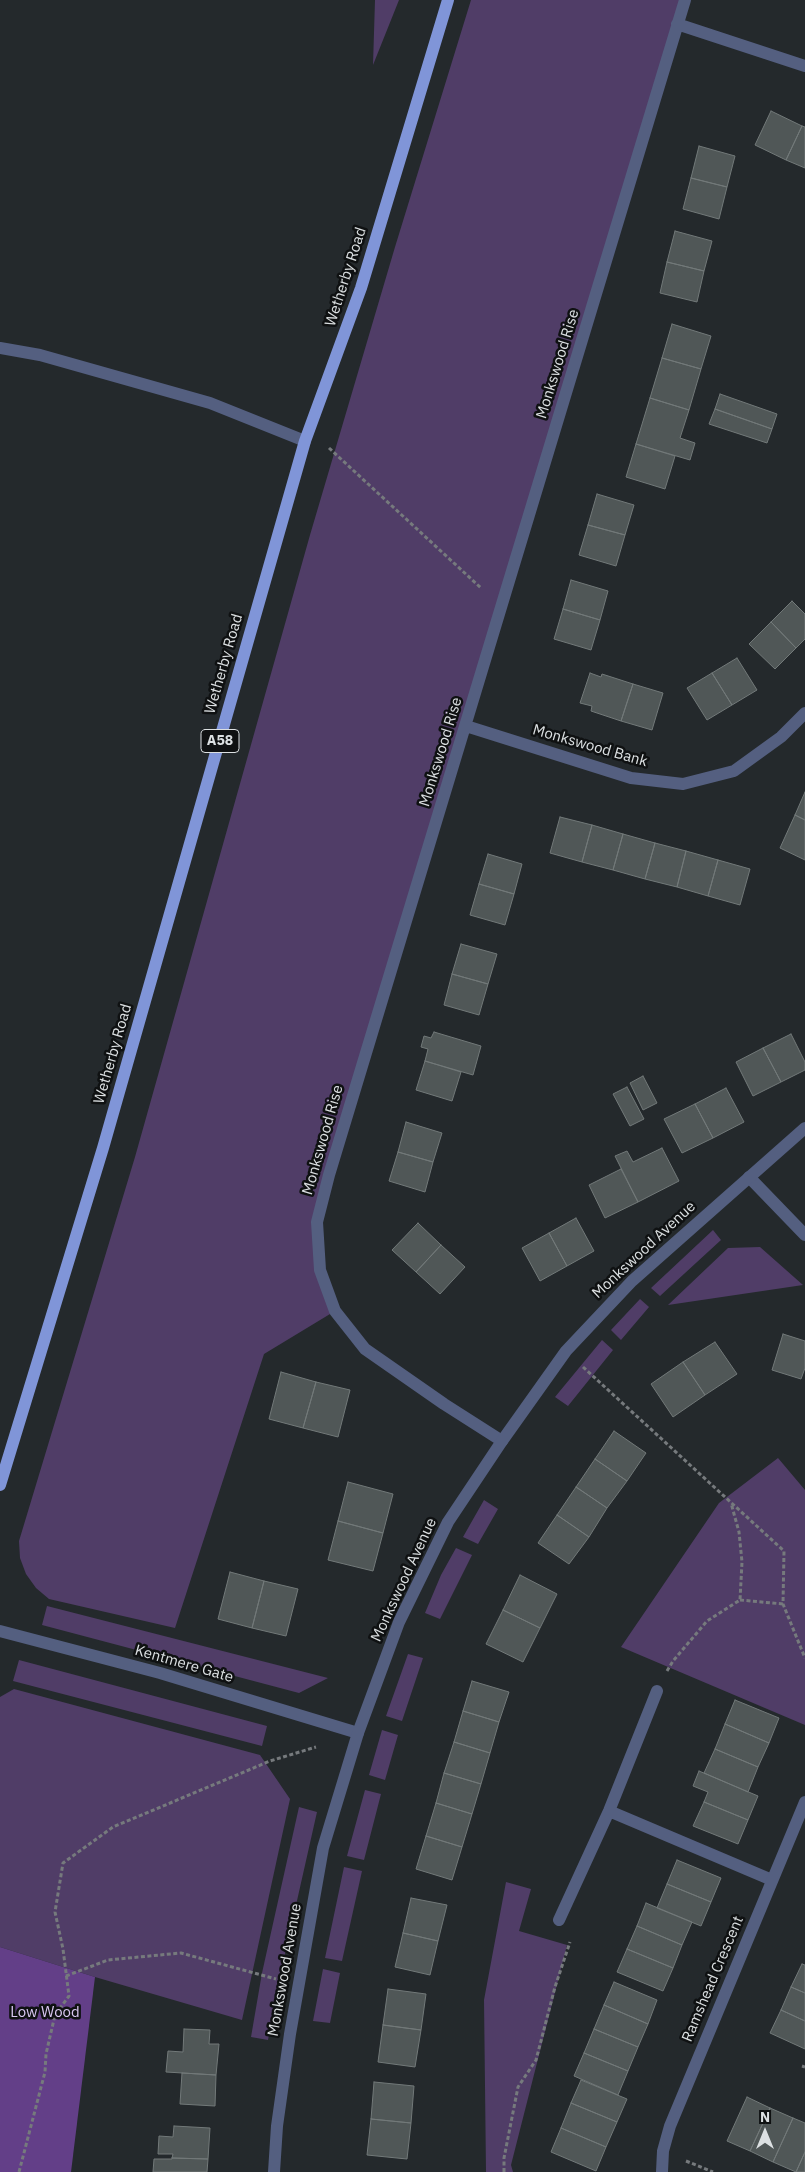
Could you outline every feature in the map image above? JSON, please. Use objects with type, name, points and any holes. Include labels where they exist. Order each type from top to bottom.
[{"type":"main road","name":"Wetherby Road","points":[[0,1485],[103,1148],[307,436],[361,288],[448,0]]},
{"type":"street","name":"Monkswood Rise","points":[[502,1441],[444,1404],[365,1348],[335,1311],[320,1270],[317,1222],[329,1176],[685,0]]},
{"type":"street","points":[[677,24],[805,66]]},
{"type":"street","points":[[0,348],[40,355],[210,403],[307,436]]},
{"type":"street","name":"Monkswood Bank","points":[[466,726],[631,778],[684,784],[734,772],[781,737],[805,714]]},
{"type":"street","name":"Monkswood Avenue","points":[[274,2172],[277,2126],[298,1985],[323,1848],[358,1733],[399,1622],[448,1522],[502,1441],[566,1351],[632,1281],[805,1128]]},
{"type":"street","points":[[749,1177],[805,1235]]},
{"type":"street","name":"Kentmere Gate","points":[[0,1631],[160,1673],[358,1733]]},
{"type":"street","points":[[559,1920],[609,1811],[657,1691]]},
{"type":"street","name":"Ramshead Crescent","points":[[662,2172],[663,2151],[670,2126],[805,1802]]},
{"type":"street","points":[[609,1811],[772,1880]]},
{"type":"path","points":[[307,436],[501,607]]},
{"type":"path","points":[[566,1351],[784,1550],[783,1604],[805,1658]]},
{"type":"path","points":[[731,1503],[739,1532],[742,1562],[740,1600]]},
{"type":"path","points":[[657,1691],[673,1660],[707,1621],[740,1600],[783,1604]]},
{"type":"path","points":[[19,2172],[45,2072],[46,2054],[55,2015],[69,1996],[55,1912],[63,1863],[113,1827],[270,1761],[358,1733]]},
{"type":"path","points":[[504,2172],[504,2158],[518,2087],[536,2060],[555,1987],[571,1938],[559,1920]]},
{"type":"path","points":[[66,1976],[108,1960],[181,1953],[298,1985]]},
{"type":"shaded area","points":[[375,0],[399,0],[373,65]]},
{"type":"shaded area","points":[[471,0],[685,0],[317,1222],[320,1270],[335,1311],[264,1354],[175,1628],[49,1599],[36,1588],[26,1574],[20,1558],[19,1541],[135,1157],[310,535],[395,247]]},
{"type":"shaded area","points":[[713,1230],[721,1240],[660,1296],[651,1288]]},
{"type":"shaded area","points":[[760,1247],[803,1285],[668,1305],[728,1248]]},
{"type":"shaded area","points":[[640,1299],[649,1307],[621,1340],[611,1330]]},
{"type":"shaded area","points":[[602,1340],[613,1350],[568,1406],[555,1397]]},
{"type":"shaded area","points":[[778,1458],[805,1490],[805,1725],[621,1647],[719,1503]]},
{"type":"shaded area","points":[[484,1500],[498,1509],[478,1544],[463,1537]]},
{"type":"shaded area","points":[[456,1548],[472,1555],[440,1619],[425,1613],[441,1575]]},
{"type":"shaded area","points":[[47,1606],[328,1678],[299,1693],[42,1625]]},
{"type":"shaded area","points":[[408,1654],[423,1658],[402,1721],[386,1716]]},
{"type":"shaded area","points":[[19,1660],[267,1726],[262,1746],[13,1681]]},
{"type":"shaded area","points":[[14,1689],[260,1755],[290,1799],[242,2020],[0,1947],[0,1697]]},
{"type":"shaded area","points":[[382,1730],[398,1735],[385,1780],[369,1775]]},
{"type":"shaded area","points":[[365,1790],[381,1794],[364,1860],[347,1856]]},
{"type":"shaded area","points":[[299,1807],[317,1812],[280,1976],[268,2040],[251,2037],[262,1973]]},
{"type":"shaded area","points":[[344,1867],[362,1871],[342,1961],[325,1958]]},
{"type":"shaded area","points":[[506,1882],[531,1889],[519,1931],[567,1945],[511,2165],[513,2172],[486,2172],[484,2000]]},
{"type":"shaded area","points":[[323,1969],[340,1973],[330,2023],[313,2021]]},
{"type":"green space","name":"Low Wood","points":[[0,1947],[95,1977],[71,2172],[0,2172]]},
{"type":"building","points":[[771,111],[802,126],[786,160],[755,145]]},
{"type":"building","points":[[802,126],[805,127],[805,168],[786,160]]},
{"type":"building","points":[[699,146],[735,156],[727,187],[691,178]]},
{"type":"building","points":[[691,178],[727,187],[719,219],[683,209]]},
{"type":"building","points":[[675,231],[712,241],[704,271],[667,262]]},
{"type":"building","points":[[667,262],[704,271],[697,302],[660,293]]},
{"type":"building","points":[[672,324],[711,336],[701,369],[662,358]]},
{"type":"building","points":[[662,358],[701,369],[689,410],[650,398]]},
{"type":"building","points":[[720,394],[777,414],[772,429],[715,409]]},
{"type":"building","points":[[650,398],[689,410],[680,438],[695,443],[690,460],[636,444]]},
{"type":"building","points":[[715,409],[772,429],[767,443],[709,424]]},
{"type":"building","points":[[636,444],[675,456],[665,489],[626,477]]},
{"type":"building","points":[[597,494],[634,505],[625,535],[588,525]]},
{"type":"building","points":[[588,525],[625,535],[616,566],[579,555]]},
{"type":"building","points":[[571,580],[608,591],[600,620],[563,609]]},
{"type":"building","points":[[792,601],[805,614],[805,639],[796,648],[771,622]]},
{"type":"building","points":[[563,609],[600,620],[591,650],[554,639]]},
{"type":"building","points":[[771,622],[796,648],[775,669],[749,644]]},
{"type":"building","points":[[737,658],[757,690],[732,705],[712,673]]},
{"type":"building","points":[[590,673],[601,677],[602,674],[633,684],[621,721],[591,711],[592,706],[580,703]]},
{"type":"building","points":[[712,673],[732,705],[707,720],[687,688]]},
{"type":"building","points":[[633,684],[663,693],[652,730],[621,721]]},
{"type":"building","points":[[805,792],[805,820],[795,815]]},
{"type":"building","points":[[795,815],[805,820],[805,860],[780,848]]},
{"type":"building","points":[[560,817],[592,825],[582,862],[550,853]]},
{"type":"building","points":[[592,825],[623,834],[613,870],[582,862]]},
{"type":"building","points":[[623,834],[655,843],[645,879],[613,870]]},
{"type":"building","points":[[655,843],[686,851],[677,887],[645,879]]},
{"type":"building","points":[[686,851],[718,860],[708,896],[677,887]]},
{"type":"building","points":[[488,854],[522,864],[514,894],[479,884]]},
{"type":"building","points":[[718,860],[750,869],[740,905],[708,896]]},
{"type":"building","points":[[479,884],[514,894],[505,925],[470,915]]},
{"type":"building","points":[[461,944],[497,954],[488,984],[452,974]]},
{"type":"building","points":[[452,974],[488,984],[479,1015],[444,1005]]},
{"type":"building","points":[[434,1032],[481,1046],[473,1075],[425,1061],[428,1049],[421,1047],[424,1036],[431,1038]]},
{"type":"building","points":[[791,1034],[805,1062],[805,1070],[781,1082],[763,1048]]},
{"type":"building","points":[[763,1048],[781,1082],[753,1096],[736,1062]]},
{"type":"building","points":[[425,1061],[461,1072],[452,1101],[416,1090]]},
{"type":"building","points":[[643,1076],[657,1103],[643,1110],[630,1083]]},
{"type":"building","points":[[627,1087],[644,1119],[630,1126],[613,1094]]},
{"type":"building","points":[[726,1088],[744,1122],[713,1138],[695,1104]]},
{"type":"building","points":[[695,1104],[713,1138],[682,1153],[664,1119]]},
{"type":"building","points":[[406,1122],[442,1133],[433,1162],[398,1152]]},
{"type":"building","points":[[662,1148],[679,1181],[638,1202],[615,1156],[627,1151],[633,1162]]},
{"type":"building","points":[[398,1152],[433,1162],[425,1192],[389,1181]]},
{"type":"building","points":[[621,1169],[638,1202],[605,1218],[589,1185]]},
{"type":"building","points":[[576,1218],[594,1251],[567,1266],[549,1233]]},
{"type":"building","points":[[418,1223],[441,1245],[416,1272],[392,1250]]},
{"type":"building","points":[[549,1233],[567,1266],[540,1281],[522,1248]]},
{"type":"building","points":[[441,1245],[465,1267],[440,1294],[416,1272]]},
{"type":"building","points":[[783,1334],[805,1341],[805,1368],[801,1379],[772,1370]]},
{"type":"building","points":[[715,1342],[737,1374],[705,1395],[683,1362]]},
{"type":"building","points":[[683,1362],[705,1395],[673,1417],[651,1384]]},
{"type":"building","points":[[281,1372],[316,1382],[303,1428],[269,1419]]},
{"type":"building","points":[[316,1382],[350,1390],[338,1437],[303,1428]]},
{"type":"building","points":[[614,1431],[646,1453],[627,1481],[595,1459]]},
{"type":"building","points":[[595,1459],[627,1481],[607,1508],[576,1487]]},
{"type":"building","points":[[348,1482],[393,1494],[383,1533],[338,1521]]},
{"type":"building","points":[[576,1487],[607,1508],[589,1537],[557,1515]]},
{"type":"building","points":[[557,1515],[589,1537],[569,1564],[538,1543]]},
{"type":"building","points":[[338,1521],[383,1533],[373,1571],[328,1560]]},
{"type":"building","points":[[230,1572],[264,1581],[252,1628],[218,1619]]},
{"type":"building","points":[[520,1575],[557,1594],[540,1628],[503,1610]]},
{"type":"building","points":[[264,1581],[298,1589],[286,1636],[252,1628]]},
{"type":"building","points":[[503,1610],[540,1628],[523,1662],[486,1644]]},
{"type":"building","points":[[472,1681],[509,1692],[499,1722],[463,1711]]},
{"type":"building","points":[[735,1700],[779,1718],[769,1743],[725,1724]]},
{"type":"building","points":[[463,1711],[499,1722],[490,1753],[454,1742]]},
{"type":"building","points":[[725,1724],[769,1743],[758,1767],[715,1749]]},
{"type":"building","points":[[454,1742],[490,1753],[481,1784],[444,1773]]},
{"type":"building","points":[[715,1749],[758,1767],[748,1792],[704,1773]]},
{"type":"building","points":[[699,1771],[758,1796],[748,1820],[704,1802],[708,1792],[693,1786]]},
{"type":"building","points":[[444,1773],[481,1784],[472,1814],[436,1803]]},
{"type":"building","points":[[704,1802],[748,1820],[738,1844],[693,1826]]},
{"type":"building","points":[[436,1803],[472,1814],[462,1847],[426,1836]]},
{"type":"building","points":[[426,1836],[462,1847],[452,1880],[416,1869]]},
{"type":"building","points":[[677,1860],[721,1878],[711,1902],[667,1884]]},
{"type":"building","points":[[667,1884],[711,1902],[701,1926],[657,1908]]},
{"type":"building","points":[[411,1898],[447,1905],[438,1941],[403,1933]]},
{"type":"building","points":[[646,1903],[692,1922],[682,1945],[637,1926]]},
{"type":"building","points":[[637,1926],[682,1945],[673,1968],[627,1949]]},
{"type":"building","points":[[403,1933],[438,1941],[430,1975],[395,1967]]},
{"type":"building","points":[[627,1949],[673,1968],[663,1991],[617,1972]]},
{"type":"building","points":[[802,1964],[805,1965],[805,1993],[791,1987]]},
{"type":"building","points":[[614,1982],[657,2000],[648,2024],[604,2005]]},
{"type":"building","points":[[791,1987],[805,1993],[805,2021],[781,2010]]},
{"type":"building","points":[[388,1989],[426,1994],[421,2030],[383,2025]]},
{"type":"building","points":[[604,2005],[648,2024],[638,2047],[594,2029]]},
{"type":"building","points":[[781,2010],[805,2021],[805,2049],[770,2033]]},
{"type":"building","points":[[383,2025],[421,2030],[415,2067],[378,2062]]},
{"type":"building","points":[[184,2029],[210,2030],[209,2044],[219,2044],[216,2075],[166,2072],[168,2051],[183,2052]]},
{"type":"building","points":[[594,2029],[638,2047],[628,2071],[584,2053]]},
{"type":"building","points":[[584,2053],[628,2071],[618,2095],[574,2076]]},
{"type":"building","points":[[182,2073],[216,2075],[215,2106],[180,2104]]},
{"type":"building","points":[[581,2080],[627,2099],[617,2122],[571,2103]]},
{"type":"building","points":[[374,2082],[414,2086],[411,2123],[371,2119]]},
{"type":"building","points":[[747,2097],[770,2108],[750,2151],[727,2141]]},
{"type":"building","points":[[571,2103],[617,2122],[606,2147],[561,2128]]},
{"type":"building","points":[[770,2108],[793,2118],[773,2162],[750,2151]]},
{"type":"building","points":[[793,2118],[805,2123],[805,2152],[796,2172],[773,2162]]},
{"type":"building","points":[[371,2119],[411,2123],[407,2159],[367,2155]]},
{"type":"building","points":[[174,2126],[210,2128],[208,2159],[172,2158],[173,2154],[158,2154],[159,2136],[173,2137]]},
{"type":"building","points":[[561,2128],[606,2147],[596,2171],[551,2152]]},
{"type":"building","points":[[805,2152],[805,2172],[796,2172]]},
{"type":"building","points":[[154,2159],[208,2159],[207,2172],[153,2172]]}]
